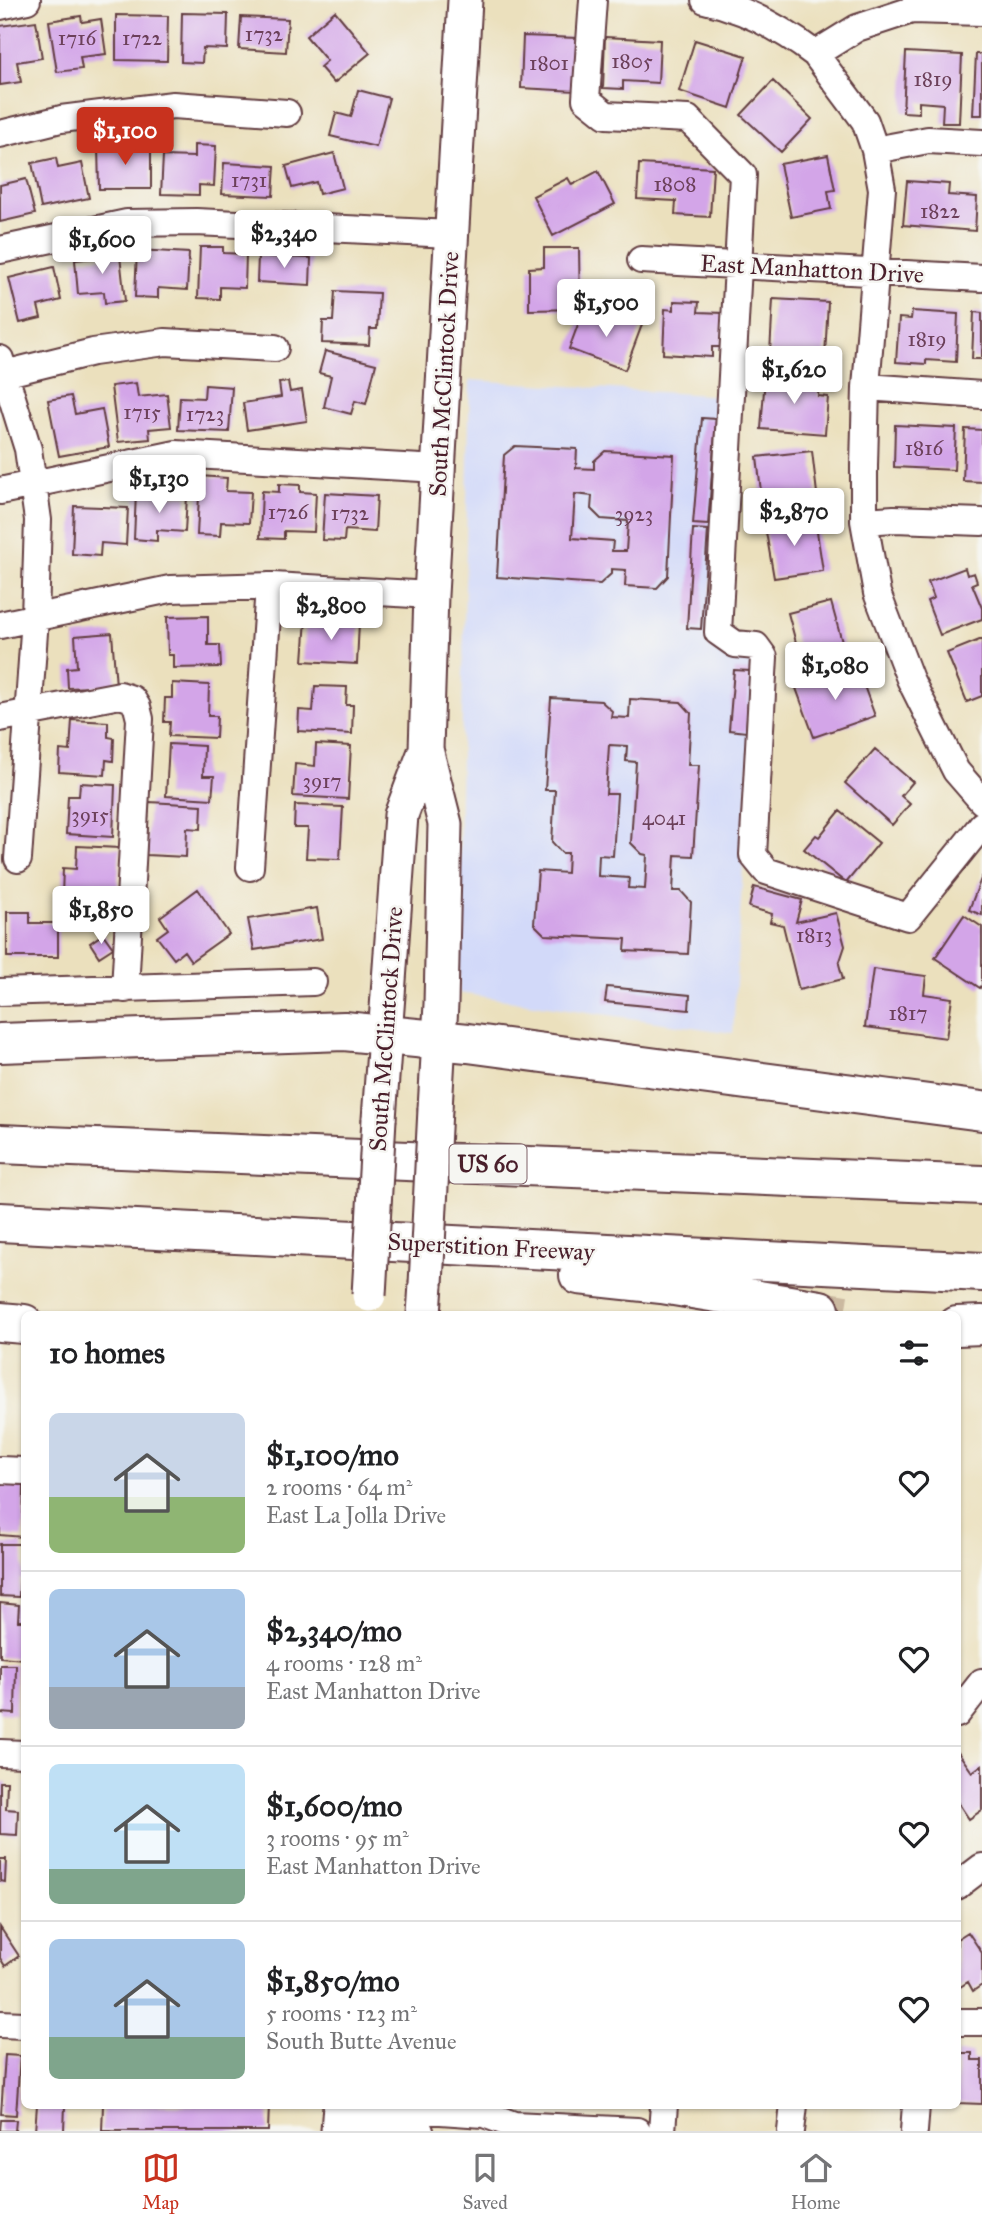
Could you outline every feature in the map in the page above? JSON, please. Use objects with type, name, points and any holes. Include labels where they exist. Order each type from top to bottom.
[{"type":"highway","points":[[0,1043],[344,1031],[982,1111]]},
{"type":"highway","name":"US 60","points":[[0,1144],[980,1185]]},
{"type":"highway","name":"Superstition Freeway","points":[[0,1222],[982,1272]]},
{"type":"highway","points":[[61,1224],[329,1253],[662,1284],[820,1310]]},
{"type":"highway","points":[[0,1322],[21,1324]]},
{"type":"highway","points":[[961,1326],[982,1325]]},
{"type":"main road","name":"South McClintock Drive","points":[[425,1306],[439,1041],[445,824],[426,749],[431,595],[465,0]]},
{"type":"main road","name":"South McClintock Drive","points":[[369,1305],[384,1035],[401,815],[426,749]]},
{"type":"street","points":[[0,6],[27,0]]},
{"type":"street","points":[[593,0],[586,99],[606,115],[688,119],[743,175],[718,632],[735,644],[756,646],[764,657],[753,855],[766,871],[908,917],[982,825]]},
{"type":"street","points":[[705,0],[728,5],[784,30],[815,54],[865,121],[875,150],[882,189],[866,387],[864,521],[877,593],[910,679],[956,771],[982,801]]},
{"type":"street","points":[[815,54],[857,29],[912,10],[982,12]]},
{"type":"street","points":[[0,134],[61,119],[173,105],[287,113]]},
{"type":"street","points":[[875,150],[928,140],[982,143]]},
{"type":"street","points":[[0,250],[127,223],[197,222],[451,234]]},
{"type":"street","name":"East Manhatton Drive","points":[[641,260],[982,278]]},
{"type":"street","points":[[18,859],[35,618],[38,520],[28,449],[2,369],[166,342],[275,348]]},
{"type":"street","points":[[866,387],[982,395]]},
{"type":"street","points":[[0,491],[176,454],[439,469]]},
{"type":"street","points":[[864,521],[894,519],[982,522]]},
{"type":"street","points":[[250,867],[269,586]]},
{"type":"street","points":[[0,625],[170,589],[269,586],[431,595]]},
{"type":"street","points":[[0,718],[120,695],[132,699],[138,707],[140,719],[125,989]]},
{"type":"street","points":[[0,992],[313,982]]},
{"type":"street","points":[[0,1469],[21,1471]]},
{"type":"street","points":[[961,1709],[982,1682]]},
{"type":"street","points":[[0,1753],[21,1754]]},
{"type":"street","points":[[961,1883],[982,1867]]},
{"type":"street","points":[[961,2022],[982,2022]]},
{"type":"street","points":[[0,2024],[21,2025]]},
{"type":"street","points":[[662,2131],[664,2109]]},
{"type":"street","points":[[791,2131],[794,2109]]},
{"type":"street","points":[[914,2131],[916,2109]]},
{"type":"street","points":[[343,2117],[484,2114],[508,2123],[637,2131]]},
{"type":"street","points":[[343,2117],[420,2131]]},
{"type":"shaded area","points":[[470,380],[722,396],[708,645],[744,650],[755,664],[733,1033],[459,993],[460,799]]},
{"type":"building","points":[[335,11],[370,53],[334,83],[320,67],[327,61],[306,36]]},
{"type":"building","points":[[182,13],[228,14],[227,49],[203,48],[202,63],[181,62]]},
{"type":"building","points":[[116,15],[168,16],[167,61],[116,60]]},
{"type":"building","points":[[81,16],[82,22],[101,19],[106,54],[80,57],[82,69],[57,72],[49,21]]},
{"type":"building","points":[[241,17],[288,19],[286,52],[239,49]]},
{"type":"building","points":[[36,21],[42,58],[17,62],[21,82],[0,85],[0,26]]},
{"type":"building","points":[[523,36],[578,38],[576,91],[521,88]]},
{"type":"building","points":[[605,37],[660,40],[658,83],[623,81],[623,89],[603,88]]},
{"type":"building","points":[[695,40],[746,56],[730,108],[679,91]]},
{"type":"building","points":[[906,52],[962,55],[959,123],[942,123],[943,104],[919,102],[919,113],[903,112]]},
{"type":"building","points":[[976,54],[982,54],[982,115],[973,115]]},
{"type":"building","points":[[773,81],[812,119],[781,152],[741,115]]},
{"type":"building","points":[[358,90],[389,98],[376,147],[330,136],[336,113],[351,117]]},
{"type":"building","points":[[151,145],[151,189],[99,189],[98,146]]},
{"type":"building","points":[[194,145],[216,146],[214,186],[199,185],[199,195],[161,194],[163,156],[194,157]]},
{"type":"building","points":[[334,153],[343,188],[319,194],[316,182],[292,188],[286,166]]},
{"type":"building","points":[[828,155],[835,190],[828,191],[831,209],[791,217],[780,164]]},
{"type":"building","points":[[56,158],[58,168],[82,163],[89,198],[41,208],[32,163]]},
{"type":"building","points":[[224,163],[275,166],[273,196],[222,194]]},
{"type":"building","points":[[639,164],[713,168],[710,217],[675,215],[676,201],[637,199]]},
{"type":"building","points":[[598,171],[615,204],[553,236],[533,196],[568,178],[572,185]]},
{"type":"building","points":[[26,179],[35,214],[0,222],[0,185]]},
{"type":"building","points":[[907,181],[949,184],[948,195],[977,197],[975,231],[903,225]]},
{"type":"building","points":[[119,247],[125,301],[105,303],[104,292],[78,294],[75,260],[103,257],[102,249]]},
{"type":"building","points":[[200,247],[223,247],[223,253],[246,254],[245,288],[220,287],[220,299],[198,298]]},
{"type":"building","points":[[544,248],[579,248],[580,309],[529,310],[529,268],[544,267]]},
{"type":"building","points":[[137,250],[189,253],[187,290],[158,288],[158,298],[135,297]]},
{"type":"building","points":[[258,256],[311,258],[310,285],[257,282]]},
{"type":"building","points":[[54,267],[61,300],[38,306],[41,318],[20,323],[9,278]]},
{"type":"building","points":[[335,291],[379,293],[377,329],[370,329],[369,345],[322,343],[323,321],[333,321]]},
{"type":"building","points":[[773,299],[828,302],[825,356],[770,353]]},
{"type":"building","points":[[674,301],[699,302],[698,312],[724,313],[722,347],[712,347],[712,357],[663,354],[665,309],[674,310]]},
{"type":"building","points":[[583,311],[619,324],[623,315],[643,322],[625,370],[569,349]]},
{"type":"building","points":[[912,311],[958,314],[956,362],[896,362],[899,318],[911,319]]},
{"type":"building","points":[[974,312],[982,313],[982,359],[972,359]]},
{"type":"building","points":[[325,351],[376,364],[366,404],[355,401],[351,414],[324,407],[331,376],[319,373]]},
{"type":"building","points":[[765,377],[819,380],[818,396],[828,397],[825,434],[761,429]]},
{"type":"building","points":[[288,382],[290,392],[302,390],[307,421],[247,430],[243,403],[281,397],[279,383]]},
{"type":"building","points":[[136,383],[138,397],[167,394],[171,427],[149,429],[150,439],[118,442],[111,386]]},
{"type":"building","points":[[205,385],[232,387],[229,432],[178,430],[180,397],[204,398]]},
{"type":"building","points":[[71,396],[75,414],[102,409],[109,447],[59,456],[48,400]]},
{"type":"building","points":[[702,418],[716,419],[708,525],[693,524]]},
{"type":"building","points":[[895,425],[956,428],[954,470],[894,467]]},
{"type":"building","points":[[965,429],[982,430],[982,482],[963,481]]},
{"type":"building","points":[[515,446],[577,449],[576,468],[594,469],[594,461],[605,451],[674,455],[668,576],[657,588],[625,586],[626,570],[611,569],[611,574],[600,584],[497,577],[504,455]],"holes":[[[575,494],[592,496],[591,509],[601,519],[628,521],[626,551],[612,551],[613,541],[572,538]]]},
{"type":"building","points":[[812,451],[818,502],[763,509],[757,457]]},
{"type":"building","points":[[200,476],[227,478],[226,491],[251,492],[249,523],[221,522],[220,536],[197,535]]},
{"type":"building","points":[[279,484],[300,485],[300,492],[316,493],[314,532],[284,531],[284,539],[260,538],[262,491],[279,492]]},
{"type":"building","points":[[136,493],[187,496],[185,532],[157,530],[157,541],[134,539]]},
{"type":"building","points":[[325,493],[377,496],[375,532],[345,530],[344,541],[322,540]]},
{"type":"building","points":[[74,506],[128,508],[126,545],[101,543],[100,556],[72,554]]},
{"type":"building","points":[[815,519],[823,571],[774,578],[765,526]]},
{"type":"building","points":[[693,529],[708,530],[701,629],[687,628]]},
{"type":"building","points":[[965,568],[967,575],[974,573],[977,582],[972,584],[982,608],[982,619],[940,635],[927,601],[934,598],[928,582]]},
{"type":"building","points":[[831,602],[845,653],[802,665],[788,613]]},
{"type":"building","points":[[208,616],[208,645],[220,645],[221,667],[173,668],[173,655],[168,655],[167,617]]},
{"type":"building","points":[[306,619],[359,622],[357,664],[303,661]]},
{"type":"building","points":[[112,633],[116,686],[68,688],[67,668],[77,667],[75,636]]},
{"type":"building","points":[[982,639],[982,696],[967,702],[947,653]]},
{"type":"building","points":[[857,667],[875,716],[814,737],[796,688]]},
{"type":"building","points":[[734,670],[750,671],[746,732],[729,730]]},
{"type":"building","points":[[172,683],[209,685],[208,716],[217,716],[216,738],[169,736],[170,722],[164,722],[165,698],[172,698]]},
{"type":"building","points":[[315,686],[347,687],[346,705],[353,705],[352,734],[298,731],[299,710],[313,711]]},
{"type":"building","points":[[551,698],[601,701],[612,711],[611,717],[629,718],[630,699],[681,702],[691,713],[688,765],[699,765],[693,856],[675,855],[673,891],[681,891],[691,902],[688,954],[625,951],[626,939],[545,935],[534,924],[538,871],[567,873],[568,853],[562,853],[552,842],[555,790],[545,790]],"holes":[[[609,745],[627,746],[626,761],[636,762],[631,843],[642,854],[647,855],[645,889],[628,888],[629,878],[598,876],[599,855],[613,856],[617,794],[606,794]]]},
{"type":"building","points":[[72,720],[108,722],[108,737],[114,738],[113,761],[106,760],[105,775],[59,772],[60,750],[70,751]]},
{"type":"building","points":[[169,744],[204,746],[203,776],[214,776],[212,799],[166,796]]},
{"type":"building","points":[[316,744],[351,746],[348,799],[293,796],[295,764],[315,766]]},
{"type":"building","points":[[875,749],[913,782],[901,796],[910,804],[892,825],[845,783]]},
{"type":"building","points":[[80,783],[115,785],[113,837],[66,834],[68,796],[79,796]]},
{"type":"building","points":[[149,802],[202,805],[201,829],[187,828],[186,857],[146,855]]},
{"type":"building","points":[[295,805],[343,807],[340,859],[306,858],[308,828],[294,828]]},
{"type":"building","points":[[840,811],[879,843],[846,883],[804,849],[816,835],[819,837]]},
{"type":"building","points":[[77,846],[120,848],[117,899],[62,896],[63,868],[76,869]]},
{"type":"building","points":[[982,876],[982,915],[969,910]]},
{"type":"building","points":[[754,887],[802,900],[796,922],[836,913],[845,946],[839,964],[843,979],[799,990],[783,925],[770,922],[772,914],[749,907]]},
{"type":"building","points":[[198,889],[229,934],[191,961],[184,951],[174,959],[157,937],[168,929],[160,917]]},
{"type":"building","points":[[317,908],[322,939],[254,950],[248,919]]},
{"type":"building","points":[[7,912],[30,912],[30,923],[58,923],[58,957],[7,957]]},
{"type":"building","points":[[964,915],[982,927],[980,988],[935,958]]},
{"type":"building","points":[[103,934],[113,948],[99,957],[90,943]]},
{"type":"building","points":[[873,969],[926,976],[924,994],[952,998],[946,1038],[865,1027]]},
{"type":"building","points":[[607,987],[690,995],[689,1010],[605,1002]]},
{"type":"building","points":[[0,1483],[21,1485],[21,1537],[0,1535]]},
{"type":"building","points":[[0,1544],[21,1544],[19,1597],[0,1596]]},
{"type":"building","points":[[0,1603],[19,1605],[21,1659],[0,1657]]},
{"type":"building","points":[[0,1665],[16,1665],[15,1714],[0,1713]]},
{"type":"building","points":[[961,1757],[972,1772],[982,1765],[982,1810],[969,1819],[961,1807]]},
{"type":"building","points":[[0,1782],[7,1782],[6,1809],[18,1810],[17,1835],[0,1834]]},
{"type":"building","points":[[0,1859],[6,1859],[5,1882],[0,1881]]},
{"type":"building","points":[[0,1927],[19,1956],[5,1966],[0,1958]]},
{"type":"building","points":[[968,1932],[982,1953],[982,1985],[973,1991],[968,1982],[961,1986],[961,1936]]},
{"type":"building","points":[[961,2053],[972,2053],[972,2060],[982,2060],[982,2104],[961,2103]]},
{"type":"building","points":[[5,2055],[20,2056],[16,2115],[1,2114]]},
{"type":"building","points":[[37,2109],[65,2109],[64,2131],[35,2131]]},
{"type":"building","points":[[103,2109],[269,2109],[268,2131],[102,2131]]},
{"type":"building","points":[[1,2120],[16,2120],[15,2131],[0,2131]]},
{"type":"tunnel","points":[[820,1310],[826,1311]]}]
